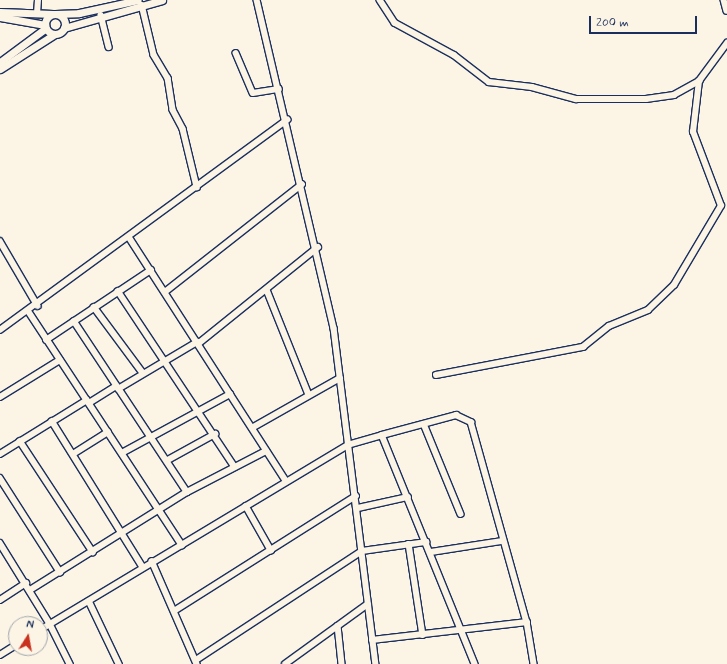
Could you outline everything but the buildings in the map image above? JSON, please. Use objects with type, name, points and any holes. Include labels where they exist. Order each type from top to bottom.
[{"type":"main road","points":[[0,12],[37,14],[79,13],[140,2],[162,0]]},
{"type":"main road","points":[[0,69],[64,28],[140,2]]},
{"type":"main road","points":[[0,62],[45,26],[47,18],[54,14]]},
{"type":"main road","points":[[54,14],[63,19],[64,28]]},
{"type":"main road","points":[[0,17],[45,26],[55,34]]},
{"type":"street","points":[[37,14],[38,0]]},
{"type":"street","points":[[257,0],[318,248],[340,378],[348,445],[358,508],[372,640],[376,664]]},
{"type":"street","points":[[380,0],[395,23],[429,39],[497,85],[532,87],[576,99],[646,100],[674,94],[700,81]]},
{"type":"street","points":[[724,0],[727,11]]},
{"type":"street","points":[[140,2],[154,55],[168,78],[173,110],[183,129],[197,187]]},
{"type":"street","points":[[101,15],[110,47]]},
{"type":"street","points":[[436,375],[488,368],[520,356],[573,350],[609,326],[637,317],[674,285],[724,202],[698,152],[693,132],[700,81],[727,43]]},
{"type":"street","points":[[236,53],[253,93],[279,89]]},
{"type":"street","points":[[0,330],[38,306],[287,120]]},
{"type":"street","points":[[165,292],[302,184]]},
{"type":"street","points":[[129,237],[286,481]]},
{"type":"street","points":[[0,241],[38,306]]},
{"type":"street","points":[[0,454],[52,421],[88,401],[143,374],[198,343],[267,290],[318,248]]},
{"type":"street","points":[[46,340],[151,270]]},
{"type":"street","points":[[267,290],[309,395]]},
{"type":"street","points":[[118,291],[164,362],[216,434],[235,467]]},
{"type":"street","points":[[94,307],[143,374]]},
{"type":"street","points":[[29,312],[182,545]]},
{"type":"street","points":[[74,321],[117,387],[168,460],[187,492]]},
{"type":"street","points":[[0,397],[60,360]]},
{"type":"street","points":[[252,428],[340,378]]},
{"type":"street","points":[[122,453],[150,435],[230,394]]},
{"type":"street","points":[[50,624],[152,561],[182,545],[348,445],[456,415],[471,422],[502,542],[527,622],[534,664]]},
{"type":"street","points":[[52,421],[143,567]]},
{"type":"street","points":[[424,424],[461,514]]},
{"type":"street","points":[[73,454],[108,432]]},
{"type":"street","points":[[168,460],[216,434]]},
{"type":"street","points":[[382,436],[431,552],[474,664]]},
{"type":"street","points":[[20,442],[93,552]]},
{"type":"street","points":[[30,590],[187,492],[266,451]]},
{"type":"street","points":[[0,478],[60,572]]},
{"type":"street","points":[[174,611],[356,496]]},
{"type":"street","points":[[358,508],[408,497]]},
{"type":"street","points":[[246,506],[272,550]]},
{"type":"street","points":[[152,561],[197,662],[362,551],[426,542]]},
{"type":"street","points":[[431,552],[502,542]]},
{"type":"street","points":[[0,543],[50,624],[70,664]]},
{"type":"street","points":[[409,544],[423,635]]},
{"type":"street","points":[[0,600],[26,583]]},
{"type":"street","points":[[89,601],[119,664]]},
{"type":"street","points":[[288,663],[368,604]]},
{"type":"street","points":[[372,640],[527,622]]},
{"type":"street","points":[[338,626],[342,664]]}]
